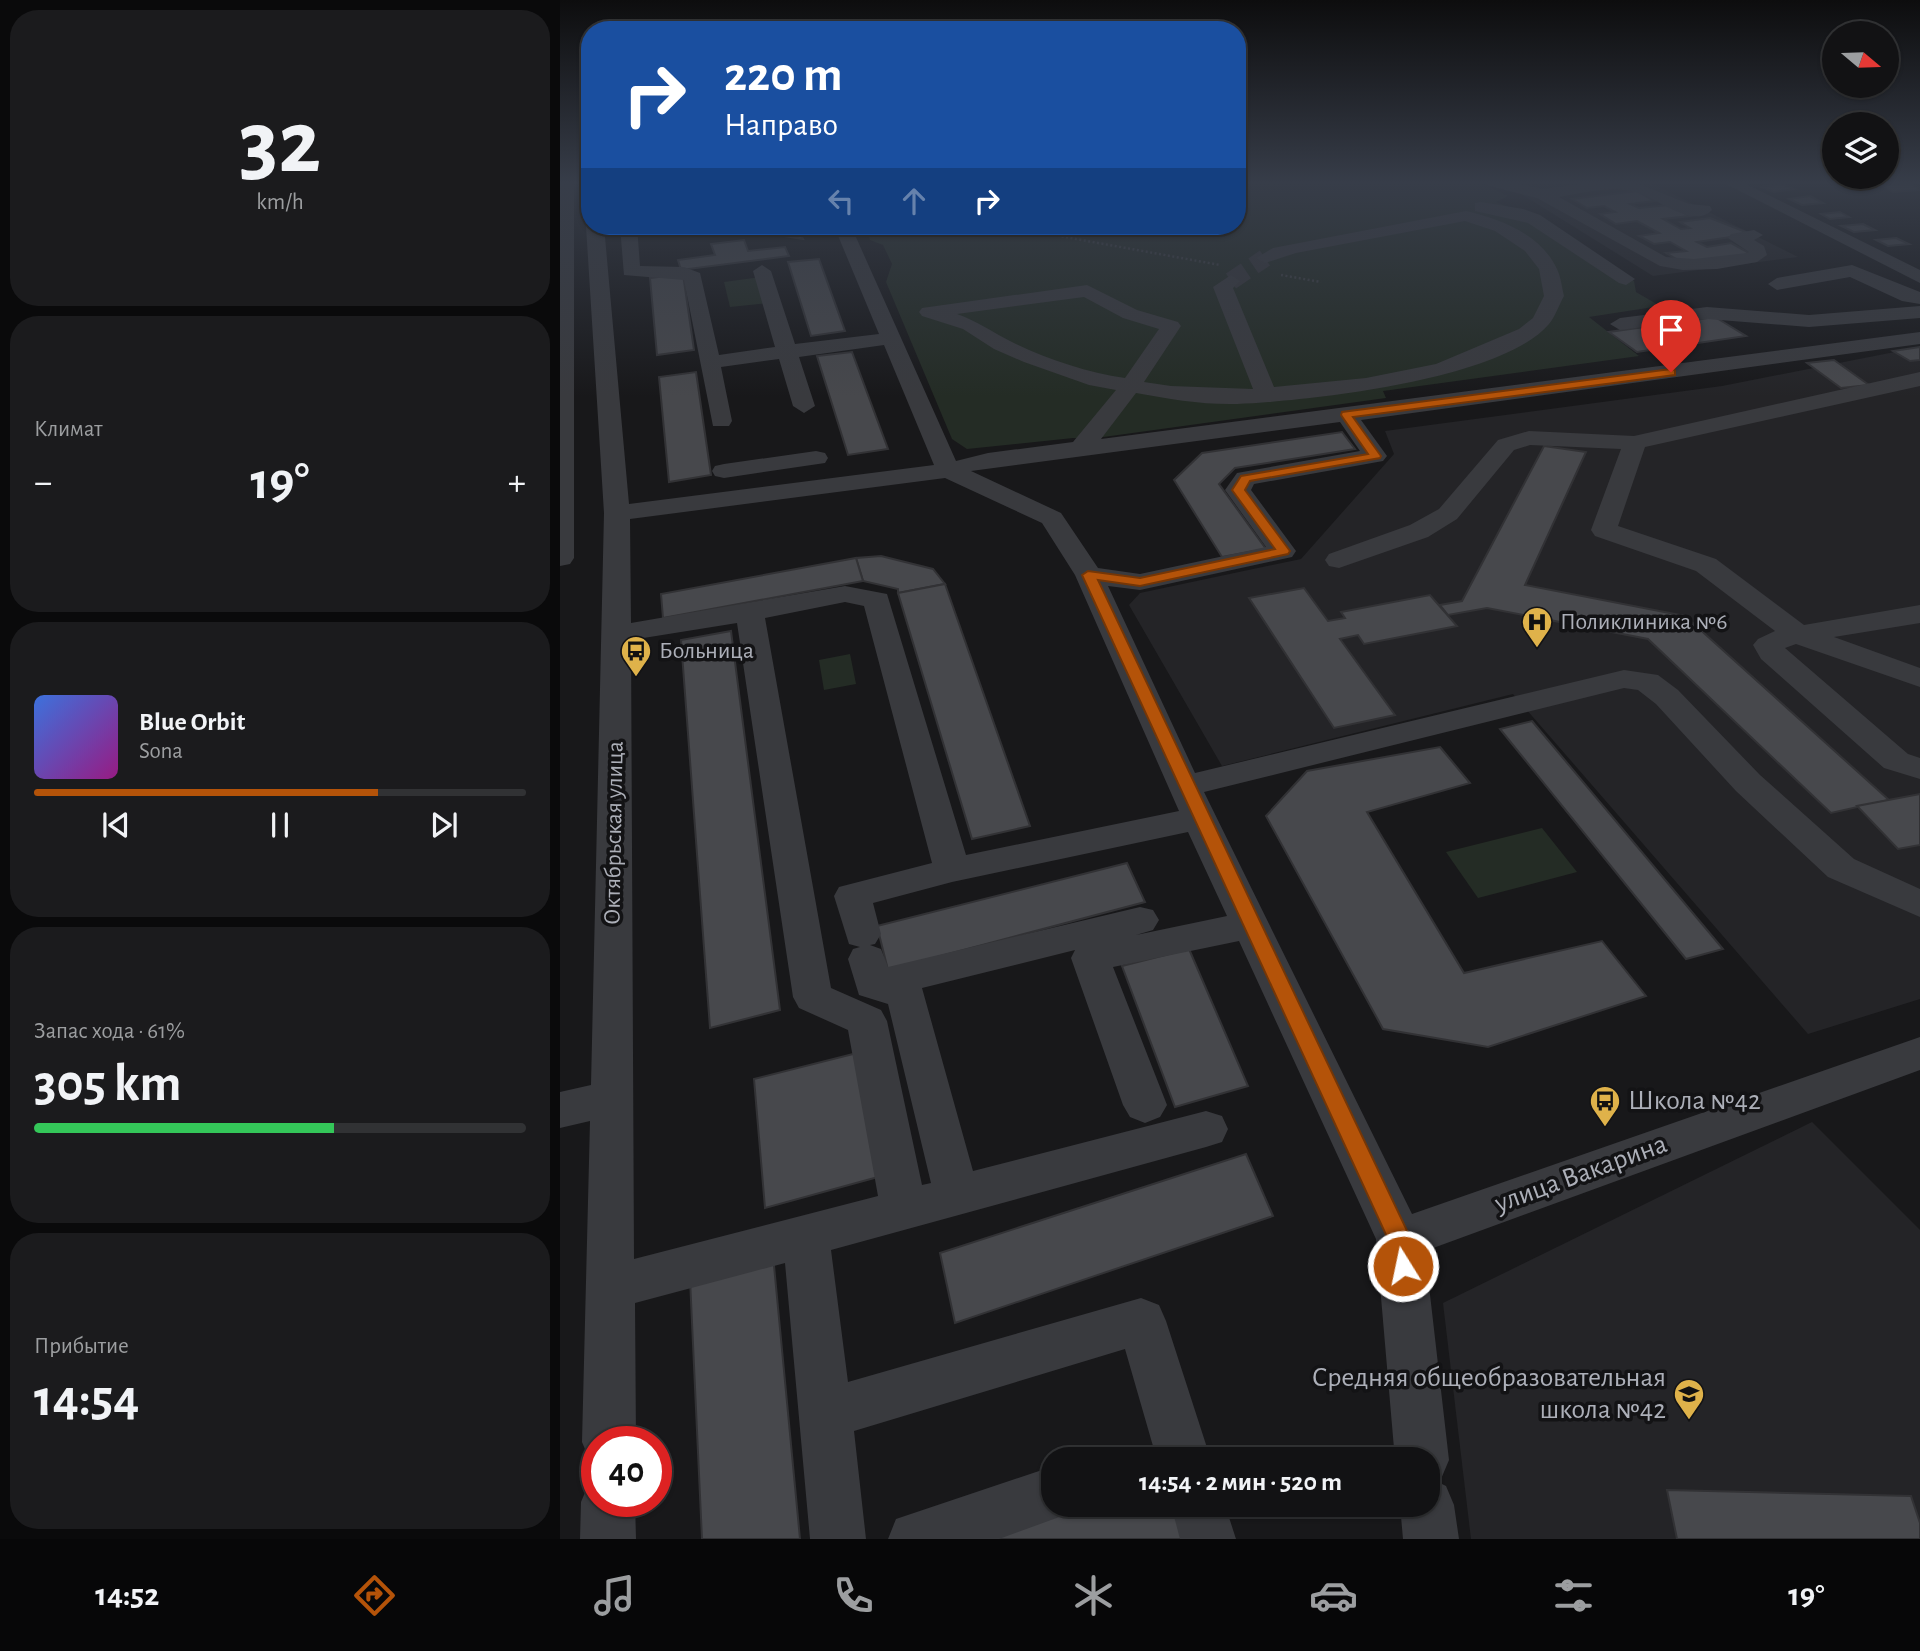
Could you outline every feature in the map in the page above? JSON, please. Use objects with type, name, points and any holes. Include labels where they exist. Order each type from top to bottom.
[{"type":"street","points":[[560,558],[565,254]]},
{"type":"street","name":"Октябрьская улица","points":[[597,254],[617,513],[609,1426]]},
{"type":"street","points":[[630,254],[631,271]]},
{"type":"street","points":[[861,254],[903,320],[948,470],[1052,518],[1088,575],[1199,817],[1400,1239],[1421,1447]]},
{"type":"street","points":[[1265,258],[1272,254]]},
{"type":"street","points":[[903,320],[970,325],[1001,345],[1031,358],[1130,387],[1205,395],[1266,396],[1366,385],[1442,369],[1496,348],[1541,321],[1554,296],[1553,281],[1537,254]]},
{"type":"street","points":[[1590,254],[1626,279]]},
{"type":"street","points":[[1647,254],[1660,261],[1692,266],[1751,258],[1758,254]]},
{"type":"street","points":[[1874,254],[1920,277]]},
{"type":"street","points":[[599,277],[631,271],[684,273],[693,277],[720,426],[727,499]]},
{"type":"street","points":[[762,271],[823,486]]},
{"type":"street","points":[[1777,284],[1852,271],[1909,297],[1920,298]]},
{"type":"street","points":[[1231,281],[1223,287],[1266,396]]},
{"type":"street","points":[[710,362],[787,352],[903,320],[1087,290],[1130,314],[1171,326],[1130,387],[1081,448]]},
{"type":"street","points":[[1620,324],[1707,313],[1809,321],[1920,312]]},
{"type":"street","points":[[564,340],[603,335]]},
{"type":"street","points":[[617,513],[948,470],[988,460],[1920,338]]},
{"type":"street","points":[[1339,560],[1419,531],[1448,514],[1506,445],[1529,438],[1635,443],[1679,430],[1854,396],[1920,379]]},
{"type":"street","points":[[1088,575],[1140,582],[1283,551],[1238,490],[1245,478],[1376,456],[1346,415]]},
{"type":"street","points":[[1635,443],[1604,530],[1706,565],[1799,635],[1920,678]]},
{"type":"street","points":[[723,471],[816,458]]},
{"type":"street","points":[[616,634],[845,594],[877,600],[952,870]]},
{"type":"street","points":[[750,612],[813,998],[867,1021],[904,1211]]},
{"type":"street","points":[[1920,614],[1799,635],[1768,645],[1772,653],[1896,761],[1920,769]]},
{"type":"street","points":[[1185,786],[1624,679],[1647,682],[1667,697],[1748,783],[1841,868],[1920,904]]},
{"type":"street","points":[[957,1196],[905,993],[867,959],[852,895],[952,870],[1199,817]]},
{"type":"street","points":[[867,959],[1140,920]]},
{"type":"street","points":[[1145,1105],[1090,958],[1250,925]]},
{"type":"street","name":"улица Вакарина","points":[[1400,1239],[1920,1053]]},
{"type":"street","points":[[560,1110],[612,1098]]},
{"type":"street","points":[[610,1287],[1206,1129]]},
{"type":"street","points":[[806,1236],[827,1414],[838,1539]]},
{"type":"street","points":[[827,1414],[1141,1321],[1180,1447]]},
{"type":"street","points":[[916,1539],[1041,1497]]},
{"type":"street","points":[[608,1517],[608,1539]]},
{"type":"street","points":[[1202,1517],[1208,1539]]},
{"type":"street","points":[[1428,1517],[1431,1539]]},
{"type":"path","points":[[1159,254],[1188,259]]},
{"type":"shaded area","points":[[887,254],[1594,254],[1634,281],[1636,292],[1660,306],[1589,317],[1639,356],[1383,391],[1386,398],[1089,439],[1073,438],[967,449],[952,439],[886,282],[892,264]]},
{"type":"shaded area","points":[[1617,254],[1792,254],[1798,257],[1653,276]]},
{"type":"shaded area","points":[[761,277],[768,303],[730,307],[724,282]]},
{"type":"shaded area","name":"Поликлиника №6","points":[[1920,347],[1920,999],[1808,1034],[1513,694],[1222,766],[1129,605],[1140,593],[1301,559],[1394,454],[1385,431],[1722,386]]},
{"type":"shaded area","points":[[850,654],[856,684],[824,690],[819,660]]},
{"type":"shaded area","points":[[1542,828],[1577,872],[1478,898],[1446,852]]},
{"type":"shaded area","name":"Средняя общеобразовательная школа №42","points":[[1812,1122],[1920,1230],[1920,1539],[1471,1539],[1443,1303]]},
{"type":"building","points":[[788,254],[789,256],[681,270],[678,260],[715,255]]},
{"type":"building","points":[[1667,254],[1751,254],[1683,263]]},
{"type":"building","points":[[819,259],[845,331],[811,336],[788,262]]},
{"type":"building","points":[[683,274],[694,350],[657,355],[650,278]]},
{"type":"building","points":[[1715,317],[1746,336],[1637,352],[1609,332]]},
{"type":"building","points":[[1920,347],[1920,360],[1910,361],[1893,351]]},
{"type":"building","points":[[852,352],[888,449],[848,455],[817,356]]},
{"type":"building","points":[[1834,360],[1869,385],[1841,388],[1807,363]]},
{"type":"building","points":[[696,372],[711,475],[669,482],[659,377]]},
{"type":"building","points":[[1342,432],[1355,449],[1235,468],[1219,484],[1266,549],[1222,557],[1174,480],[1202,453]]},
{"type":"building","points":[[1544,446],[1586,452],[1525,585],[1685,616],[1889,800],[1831,813],[1648,639],[1487,608],[1448,615],[1440,605],[1462,601]]},
{"type":"building","points":[[881,556],[933,569],[945,584],[898,593],[898,589],[863,581],[856,558]]},
{"type":"building","points":[[856,558],[863,581],[663,618],[661,594]]},
{"type":"building","points":[[945,584],[1030,826],[972,839],[898,593]]},
{"type":"building","points":[[1304,588],[1328,621],[1345,618],[1341,612],[1430,595],[1457,626],[1364,644],[1358,635],[1340,639],[1395,715],[1334,728],[1249,598]]},
{"type":"building","points":[[731,631],[780,1010],[710,1028],[681,640]]},
{"type":"building","points":[[1532,721],[1723,949],[1686,959],[1500,729]]},
{"type":"building","points":[[1440,747],[1470,783],[1367,812],[1464,973],[1602,941],[1646,996],[1488,1047],[1383,1029],[1266,816],[1307,771]]},
{"type":"building","points":[[1920,794],[1920,845],[1898,849],[1857,806]]},
{"type":"building","points":[[1127,863],[1145,902],[888,970],[877,926]]},
{"type":"building","points":[[1189,949],[1248,1086],[1175,1107],[1122,966]]},
{"type":"building","points":[[857,1053],[878,1177],[765,1208],[754,1079]]},
{"type":"building","points":[[1246,1154],[1273,1216],[955,1323],[940,1253]]},
{"type":"building","points":[[773,1255],[800,1539],[702,1539],[690,1279]]},
{"type":"building","points":[[1667,1490],[1911,1496],[1920,1523],[1920,1539],[1677,1539]]},
{"type":"building","points":[[1053,1517],[1189,1517],[1195,1539],[981,1539]]},
{"type":"tunnel","points":[[1231,281],[1265,258]]},
{"type":"place","name":"Поликлиника №6","points":[[1537,649]]},
{"type":"place","name":"Больница","points":[[636,678]]},
{"type":"place","name":"Школа №42","points":[[1605,1128]]},
{"type":"place","name":"Средняя общеобразовательная школа №42","points":[[1689,1421]]},
{"type":"route","points":[[1403,1266],[1400,1239],[1199,817],[1088,575],[1140,582],[1283,551],[1238,490],[1245,478],[1376,456],[1346,415],[1671,372]]}]
